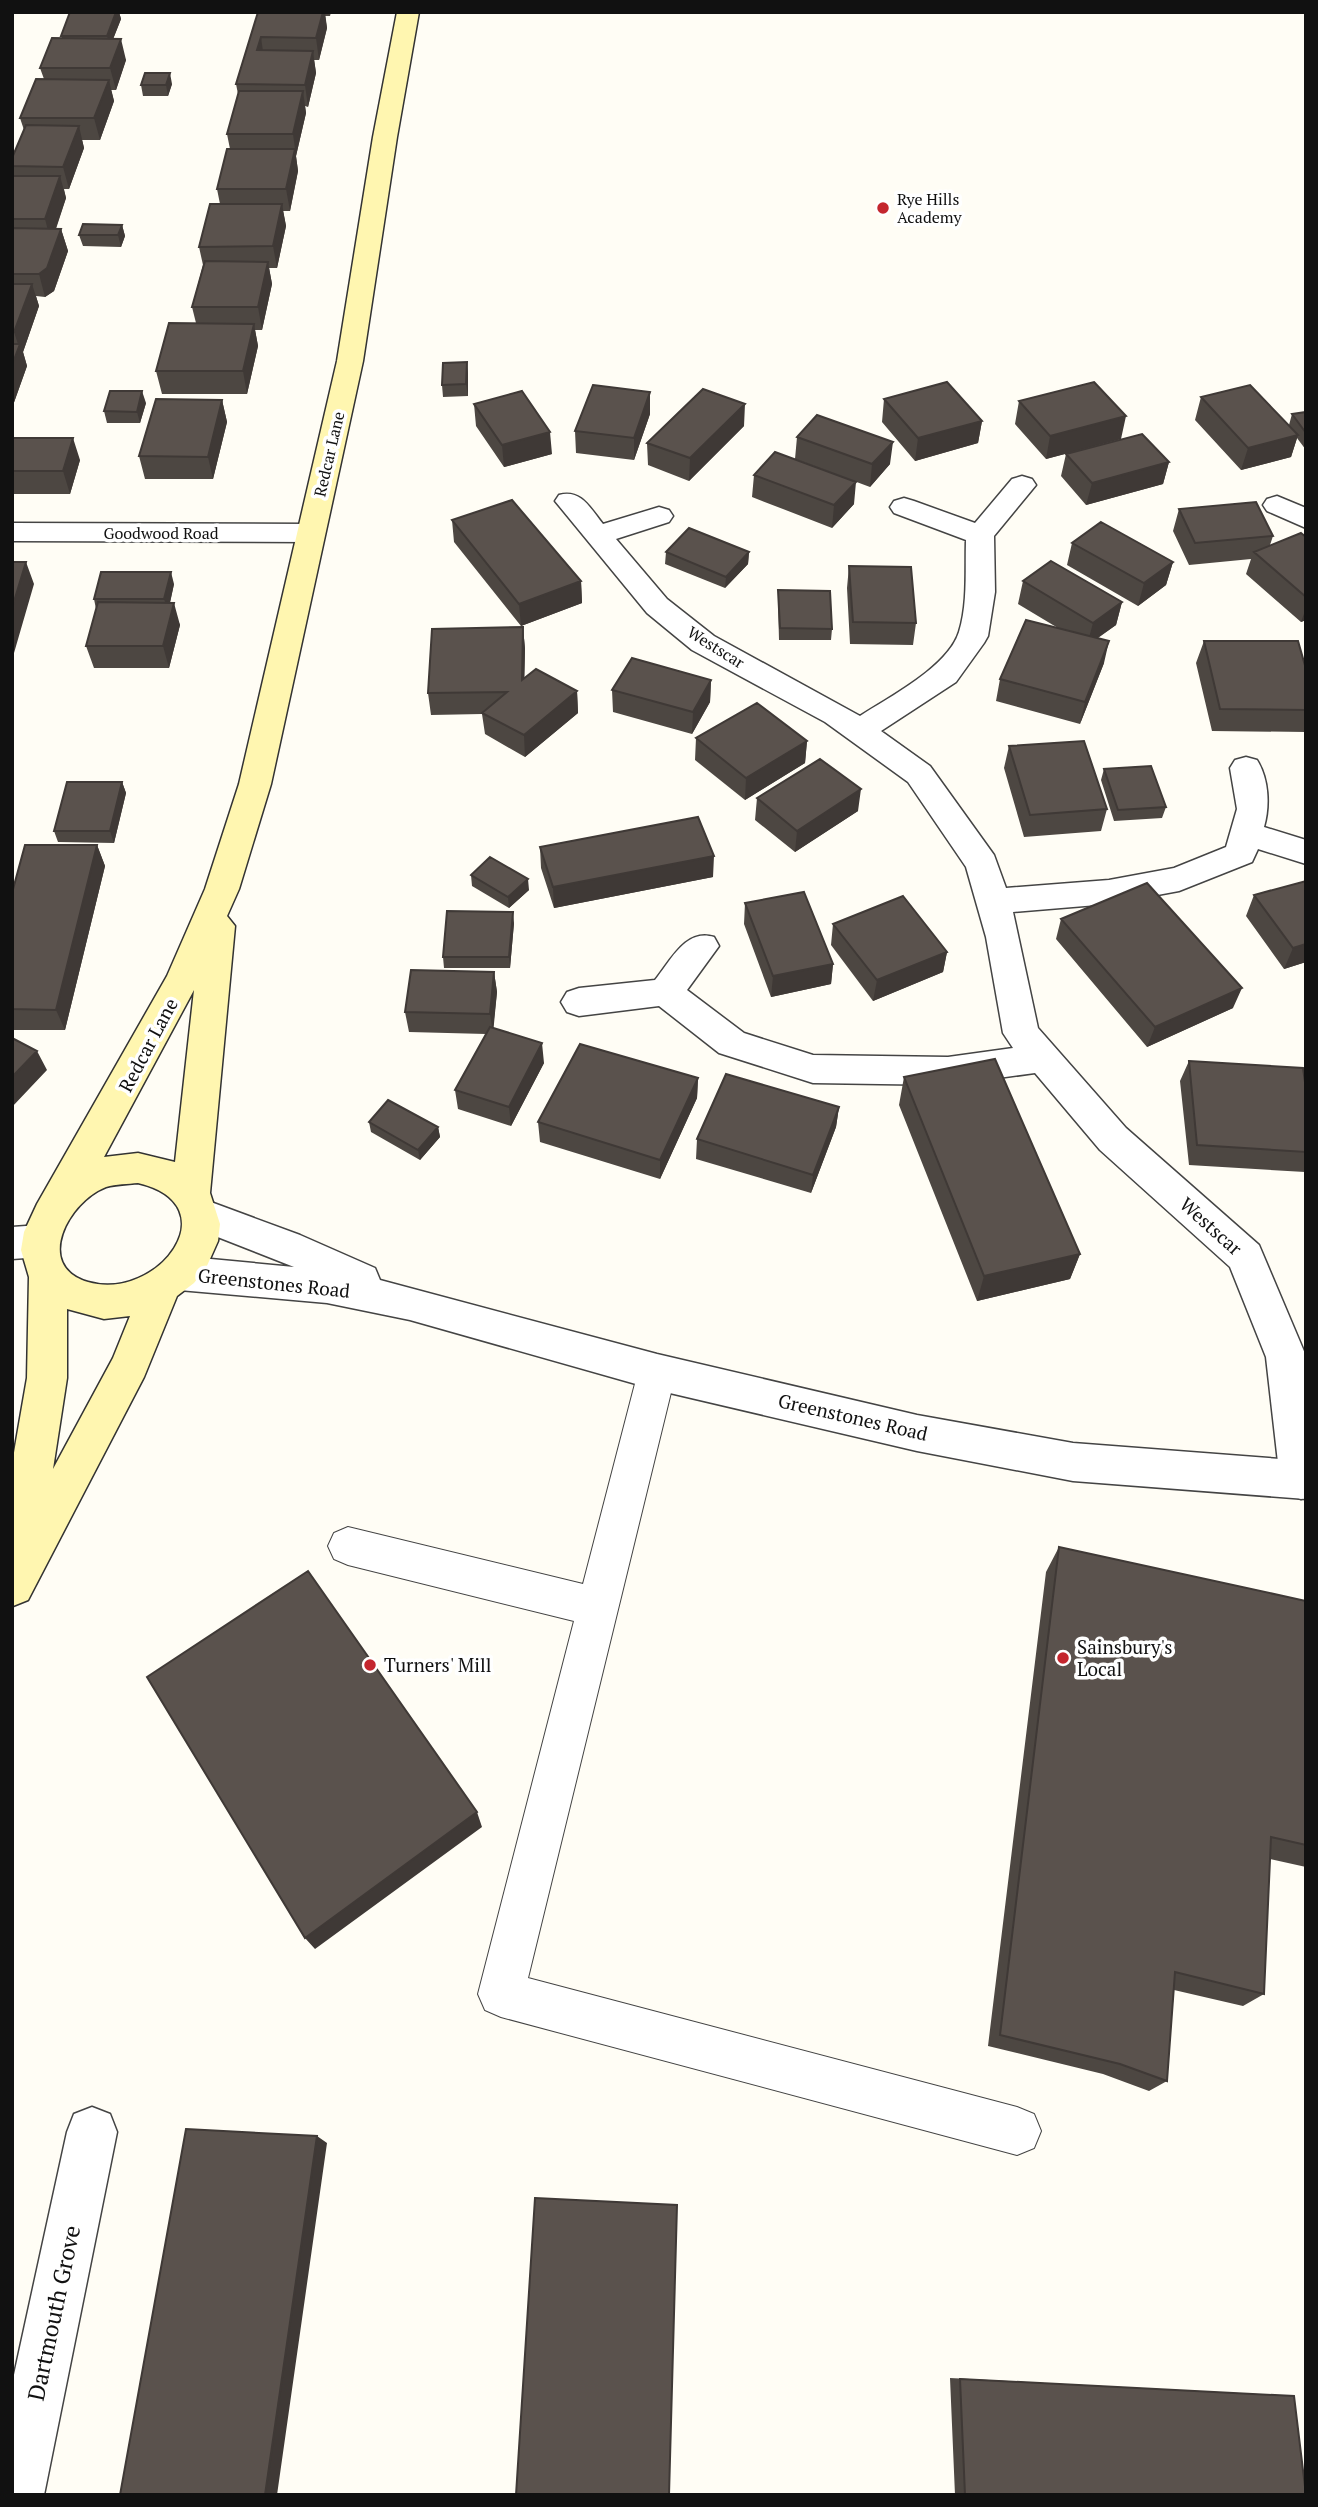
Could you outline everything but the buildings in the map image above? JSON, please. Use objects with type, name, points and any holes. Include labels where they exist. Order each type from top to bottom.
[{"type":"main road","name":"Redcar Lane","points":[[64,1195],[184,977],[222,889],[255,784],[350,361],[385,137],[408,12]]},
{"type":"main road","name":"Redcar Lane","points":[[195,1203],[222,889]]},
{"type":"main road","points":[[138,1168],[175,1179],[195,1203],[200,1236],[194,1252],[170,1279],[130,1366],[13,1587],[47,1378],[33,1253],[47,1216],[64,1195],[91,1177],[118,1169],[138,1168]]},
{"type":"main road","points":[[33,1253],[66,1292],[88,1300],[125,1300],[170,1279]]},
{"type":"street","points":[[859,731],[945,675],[972,636],[979,592],[980,535],[1022,485]]},
{"type":"street","name":"Westscar","points":[[569,501],[657,606],[703,643],[836,714],[919,774],[982,864],[1003,937],[1021,1032],[1114,1139],[1245,1257],[1286,1357],[1303,1480]]},
{"type":"street","points":[[1277,505],[1306,519]]},
{"type":"street","points":[[904,507],[980,535]]},
{"type":"street","points":[[597,535],[659,516]]},
{"type":"street","name":"Goodwood Road","points":[[12,532],[310,533]]},
{"type":"street","points":[[993,901],[1110,892],[1179,879],[1240,854],[1253,809],[1246,768]]},
{"type":"street","points":[[1246,833],[1306,852]]},
{"type":"street","points":[[665,992],[702,946]]},
{"type":"street","points":[[579,1002],[665,992],[732,1043],[813,1069],[948,1070],[1043,1058]]},
{"type":"street","name":"Greenstones Road","points":[[195,1203],[410,1303]]},
{"type":"street","name":"Greenstones Road","points":[[170,1279],[327,1286],[410,1303],[657,1372],[917,1433],[1073,1462],[1303,1480]]},
{"type":"street","name":"Dartmouth Grove","points":[[16,2495],[92,2132]]},
{"type":"lane","points":[[657,1372],[502,1994],[1017,2131]]},
{"type":"lane","points":[[348,1546],[598,1607]]},
{"type":"place","name":"Rye Hills Academy","points":[[883,208]]},
{"type":"place","name":"Sainsbury's Local","points":[[1063,1658]]},
{"type":"place","name":"Turners' Mill","points":[[370,1665]]}]
